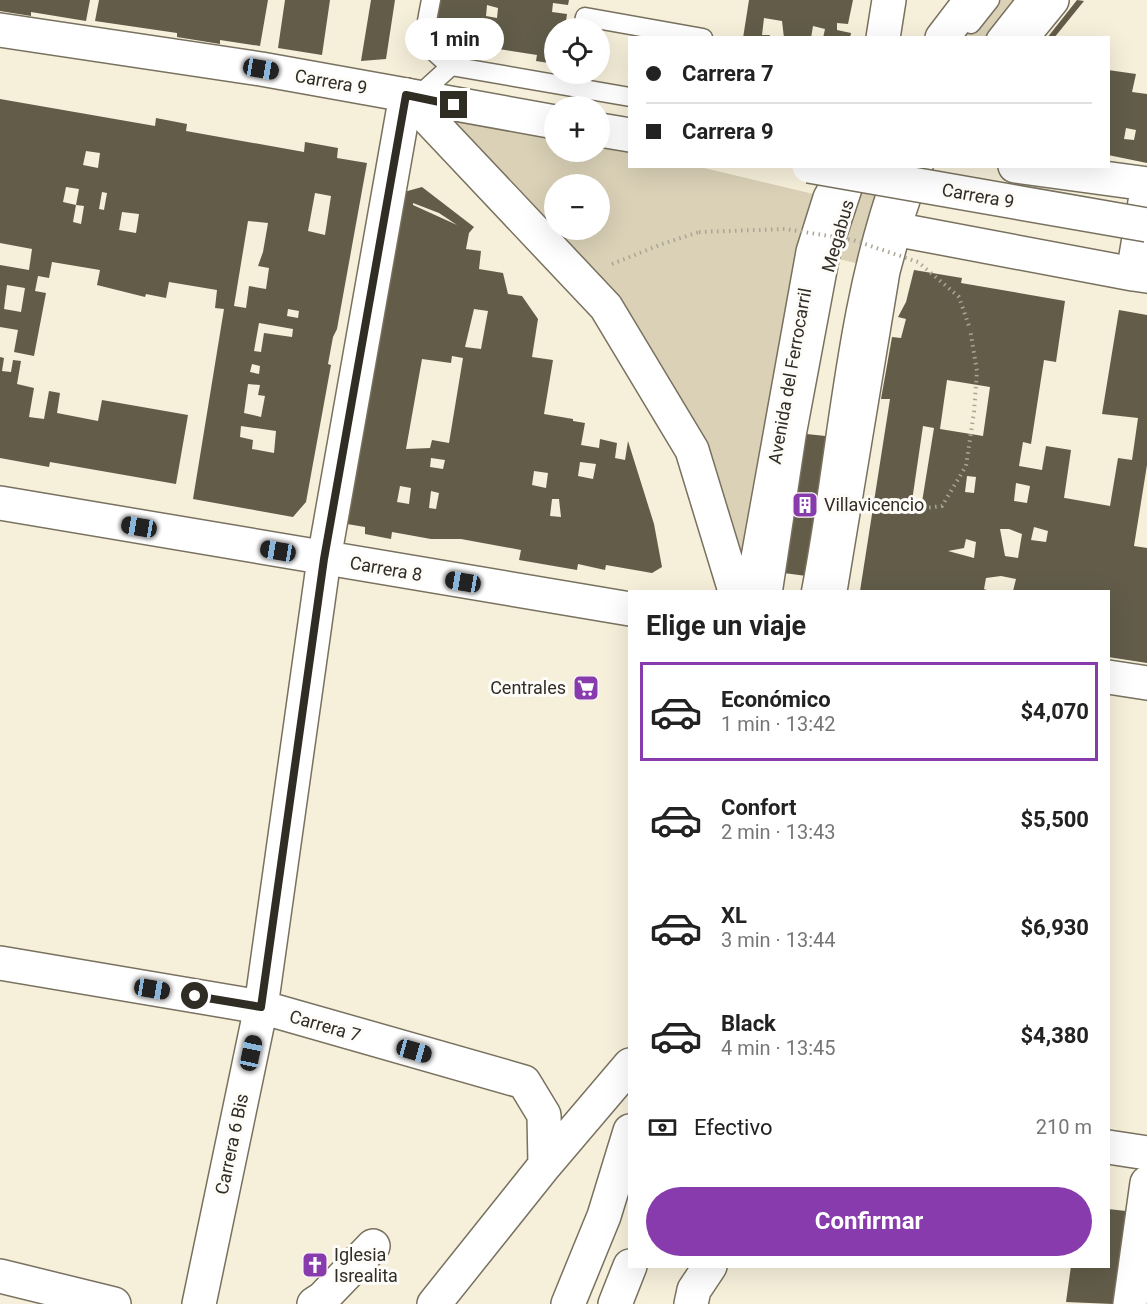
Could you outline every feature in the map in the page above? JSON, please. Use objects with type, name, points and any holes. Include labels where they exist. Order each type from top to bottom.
[{"type":"street","points":[[883,36],[889,0]]},
{"type":"street","points":[[944,36],[971,0]]},
{"type":"street","points":[[1023,36],[1052,0]]},
{"type":"street","name":"Carrera 9","points":[[0,30],[261,69],[544,120]]},
{"type":"street","points":[[411,96],[606,307],[692,450],[735,590]]},
{"type":"street","name":"Carrera 6 Bis","points":[[199,1304],[261,1007],[324,559],[411,96]]},
{"type":"street","points":[[610,132],[628,135]]},
{"type":"street","name":"Carrera 9","points":[[821,168],[1147,225]]},
{"type":"street","name":"Avenida del Ferrocarril","points":[[752,590],[813,252],[830,198],[847,168]]},
{"type":"street","points":[[830,590],[883,271],[914,168]]},
{"type":"street","points":[[1030,168],[1147,184]]},
{"type":"street","points":[[894,230],[1140,275],[1147,191]]},
{"type":"street","name":"Carrera 8","points":[[0,503],[628,609]]},
{"type":"street","points":[[1110,676],[1147,683]]},
{"type":"street","name":"Carrera 7","points":[[0,963],[261,1007],[524,1082],[544,1115],[545,1165]]},
{"type":"street","points":[[434,1304],[545,1165],[628,1067]]},
{"type":"street","points":[[568,1304],[605,1214],[628,1138]]},
{"type":"street","points":[[1110,1148],[1147,1154]]},
{"type":"street","points":[[1130,1304],[1147,1183]]},
{"type":"street","points":[[314,1304],[323,1298],[373,1246]]},
{"type":"street","points":[[615,1304],[629,1268]]},
{"type":"street","points":[[691,1304],[694,1290],[709,1268]]},
{"type":"street","points":[[0,1276],[114,1304]]},
{"type":"lane","points":[[431,0],[425,32],[433,52],[452,66],[544,77]]},
{"type":"lane","points":[[963,36],[990,0]]},
{"type":"lane","points":[[998,36],[1026,0]]},
{"type":"lane","points":[[610,21],[692,36]]},
{"type":"lane","points":[[411,96],[452,66]]},
{"type":"lane","points":[[588,84],[628,95]]},
{"type":"lane","name":"Megabus","points":[[772,590],[797,433],[830,257],[847,201],[862,168]]},
{"type":"lane","name":"Megabus","points":[[811,590],[864,265],[880,208],[895,168]]},
{"type":"lane","points":[[605,1214],[628,1162]]},
{"type":"path","points":[[578,278],[662,244],[699,232],[786,229],[853,240],[918,262],[959,297],[970,329],[977,371],[975,412],[966,466],[942,506],[909,510],[845,497]]},
{"type":"shaded area","points":[[990,0],[1026,0],[997,36],[963,36]]},
{"type":"shaded area","points":[[417,97],[544,128],[544,162],[610,162],[610,144],[628,149],[628,168],[704,168],[830,198],[752,590],[692,450],[606,307],[546,240],[610,240],[610,174],[544,174],[544,238]]},
{"type":"shaded area","points":[[896,168],[864,265],[830,257],[847,201]]},
{"type":"building","points":[[0,0],[90,0],[86,21],[31,12],[31,16],[0,11]]},
{"type":"building","points":[[99,0],[268,0],[260,46],[220,40],[220,44],[177,37],[177,33],[95,21]]},
{"type":"building","points":[[285,0],[330,0],[322,55],[278,48]]},
{"type":"building","points":[[371,0],[395,0],[386,59],[361,61]]},
{"type":"building","points":[[439,0],[569,0],[568,5],[553,3],[552,12],[567,14],[566,18],[544,18],[544,62],[536,61],[537,55],[492,48],[491,56],[464,52],[466,44],[436,39]],"holes":[[[487,5],[498,8],[497,18],[486,16]]]},
{"type":"building","points":[[749,0],[853,0],[848,24],[837,23],[837,30],[851,33],[850,36],[823,36],[825,29],[813,26],[811,36],[784,36],[782,21],[764,18],[762,35],[770,36],[743,36]]},
{"type":"building","points":[[1077,0],[1084,1],[1056,36],[1049,36]]},
{"type":"building","points":[[1110,70],[1136,74],[1132,92],[1147,94],[1147,163],[1110,155]],"holes":[[[1126,128],[1136,130],[1134,140],[1124,139]]]},
{"type":"building","points":[[0,99],[155,126],[156,118],[187,124],[186,131],[304,152],[305,142],[338,148],[337,158],[367,163],[337,329],[333,337],[328,364],[331,365],[306,502],[293,517],[193,499],[224,309],[215,308],[217,290],[169,282],[166,298],[146,294],[145,297],[97,285],[100,270],[52,262],[49,278],[38,276],[35,291],[46,293],[34,356],[14,352],[18,330],[0,327],[0,265],[29,270],[32,249],[0,243]],"holes":[[[86,151],[100,153],[98,168],[83,165]],[[66,187],[79,189],[76,205],[63,202]],[[102,192],[107,193],[104,210],[99,209]],[[315,193],[331,196],[325,235],[308,231]],[[76,205],[84,206],[81,224],[73,222]],[[122,212],[139,214],[136,233],[119,230]],[[248,221],[268,223],[258,266],[269,268],[266,289],[249,286],[246,308],[234,306]],[[7,285],[25,288],[21,312],[4,309]],[[288,309],[299,311],[298,318],[287,316]],[[259,323],[293,329],[292,337],[264,333],[261,352],[254,351]],[[252,364],[260,366],[259,374],[250,372]],[[248,384],[260,385],[258,395],[265,396],[261,417],[244,413]],[[241,426],[276,431],[274,453],[252,449],[253,440],[240,437]]]},
{"type":"building","points":[[422,187],[474,227],[469,233],[466,249],[481,251],[479,269],[503,273],[508,294],[522,296],[538,319],[532,357],[553,360],[544,414],[585,423],[581,445],[599,448],[600,439],[617,443],[615,458],[625,460],[628,441],[654,524],[662,567],[652,573],[606,565],[605,570],[578,564],[577,570],[519,560],[521,550],[461,539],[431,539],[392,532],[391,539],[365,534],[365,527],[347,524],[404,192]],"holes":[[[413,203],[439,213],[457,225],[413,205]],[[474,309],[488,311],[481,349],[465,347]],[[452,356],[463,358],[449,443],[432,440],[430,448],[406,449],[422,359],[451,363]],[[431,458],[445,460],[443,469],[430,467]],[[580,462],[596,464],[593,479],[578,476]],[[534,471],[548,473],[546,488],[532,485]],[[400,486],[411,488],[409,504],[397,502]],[[431,491],[439,493],[436,509],[429,508]],[[552,499],[559,499],[561,517],[550,516]]]},
{"type":"building","points":[[914,270],[962,278],[961,283],[1065,301],[1056,362],[1044,360],[1031,444],[1023,442],[1019,466],[1042,470],[1046,446],[1071,450],[1064,498],[1110,506],[1118,458],[1132,460],[1138,418],[1102,414],[1119,310],[1147,315],[1147,465],[1134,546],[1147,548],[1147,663],[1110,657],[1110,590],[1013,590],[1016,579],[1001,576],[986,578],[984,589],[986,590],[860,590],[890,399],[881,399],[892,337],[901,338],[906,319],[898,317],[906,302]],"holes":[[[947,380],[990,387],[983,436],[940,429]],[[923,426],[934,428],[922,502],[912,501]],[[967,476],[976,477],[974,493],[965,492]],[[1016,483],[1030,486],[1027,503],[1014,501]],[[1034,527],[1048,531],[1046,542],[1031,540]],[[1000,529],[1009,529],[1022,534],[1018,558],[1005,556]],[[966,539],[976,542],[974,558],[948,551],[964,548]]]},
{"type":"building","points":[[0,357],[4,358],[2,371],[11,372],[13,360],[21,361],[17,384],[34,388],[29,417],[44,419],[49,391],[60,393],[57,413],[98,421],[102,400],[188,415],[176,484],[50,462],[49,467],[0,458]]},
{"type":"building","name":"Villavicencio","points":[[797,433],[835,437],[814,577],[776,572]]},
{"type":"building","points":[[1110,1209],[1126,1211],[1113,1304],[1066,1302],[1071,1268],[1110,1268]]},
{"type":"place","name":"Villavicencio","points":[[805,505]]},
{"type":"place","name":"Centrales","points":[[586,688]]},
{"type":"place","name":"Iglesia Isrealita","points":[[315,1265]]},
{"type":"route","points":[[195,996],[261,1007],[324,559],[406,95],[454,105]]}]
